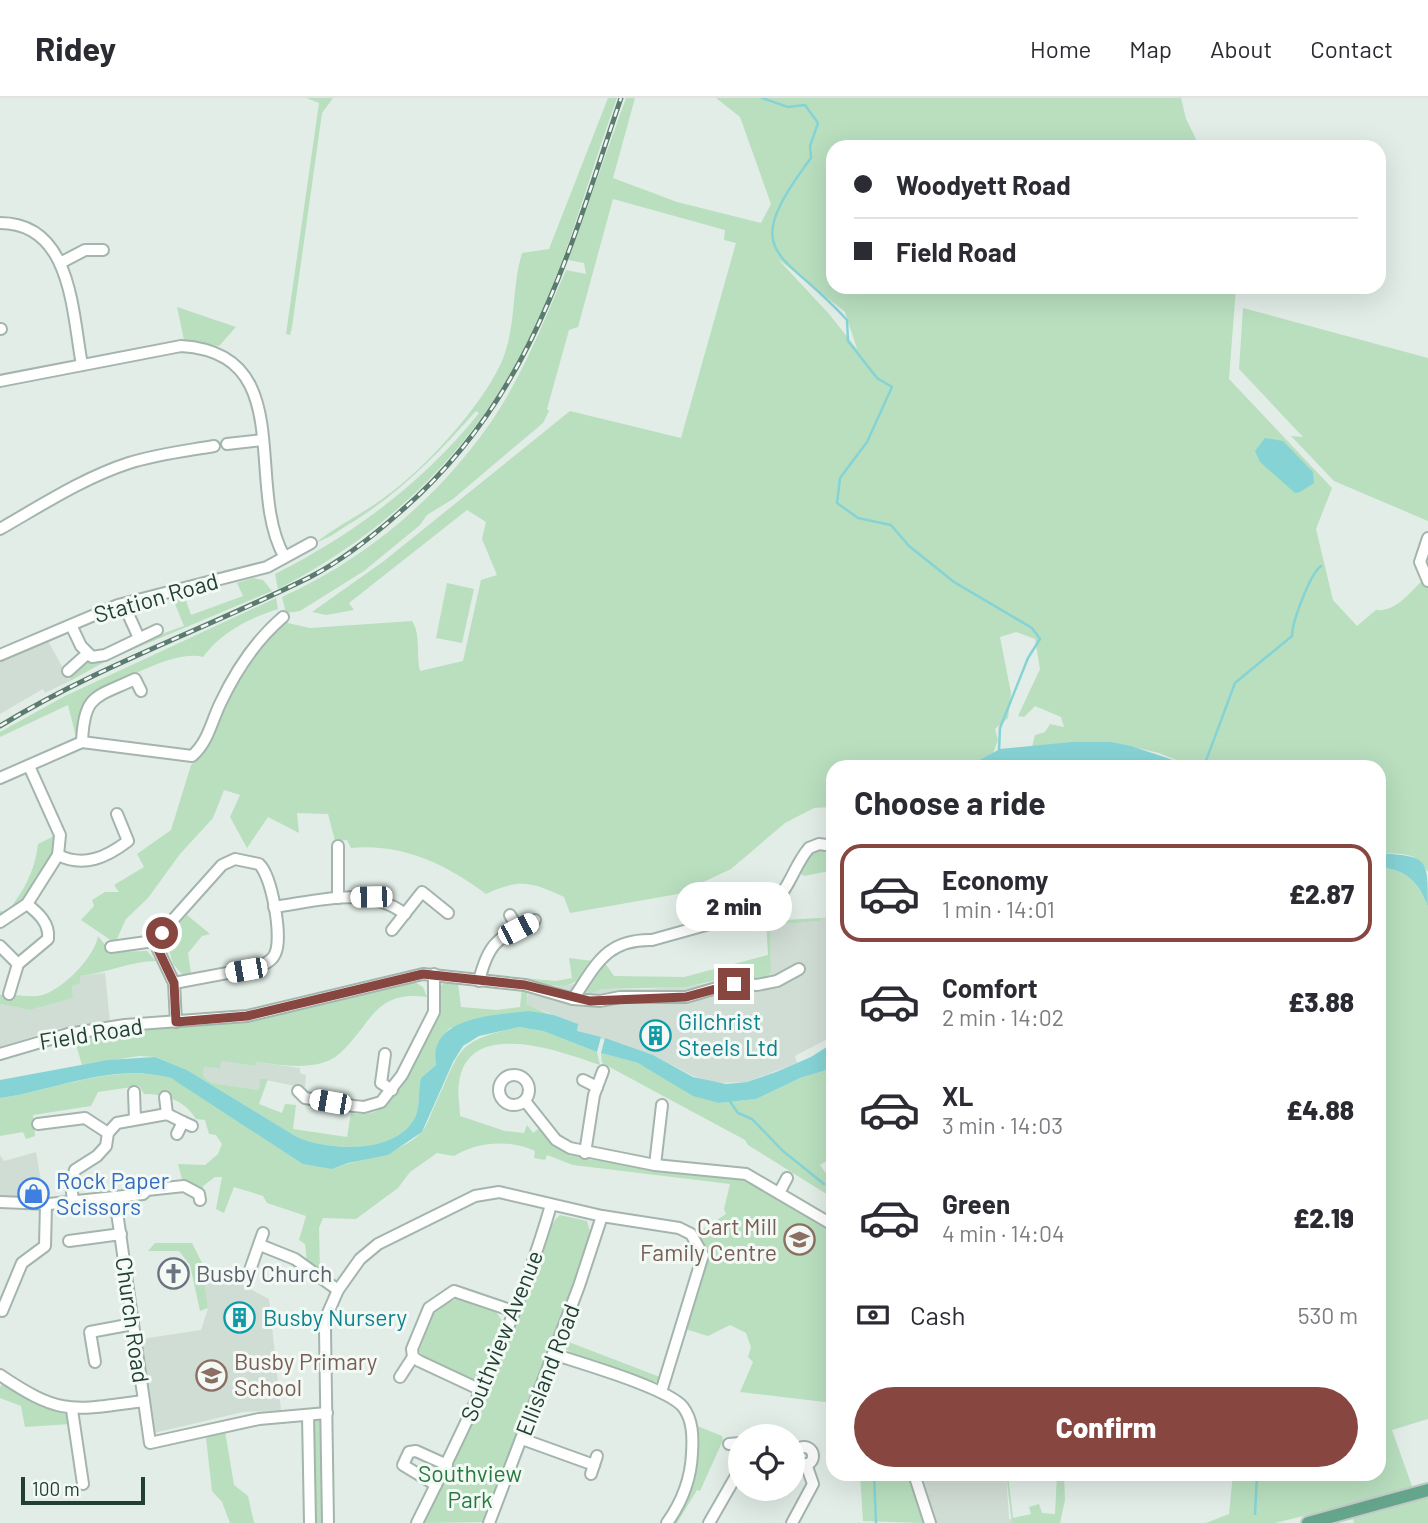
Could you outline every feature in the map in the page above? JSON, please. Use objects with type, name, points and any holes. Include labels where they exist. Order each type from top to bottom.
[{"type":"main road","points":[[1308,1523],[1428,1490]]},
{"type":"street","points":[[0,223],[23,226],[41,235],[61,262],[82,365]]},
{"type":"street","points":[[61,262],[85,250],[103,250]]},
{"type":"street","points":[[1,378],[181,346],[215,351],[242,370],[255,390],[272,531],[285,556]]},
{"type":"street","points":[[227,444],[262,440]]},
{"type":"street","points":[[0,529],[72,488],[128,463],[159,454],[214,446]]},
{"type":"street","points":[[1428,538],[1420,562],[1428,581]]},
{"type":"street","name":"Station Road","points":[[0,655],[142,598],[260,569],[311,543]]},
{"type":"street","points":[[129,616],[139,638]]},
{"type":"street","points":[[0,778],[82,742],[181,757],[192,756],[203,746],[221,701],[253,648],[283,617]]},
{"type":"street","points":[[71,625],[87,654],[92,657],[105,655],[158,630]]},
{"type":"street","points":[[68,671],[87,654]]},
{"type":"street","points":[[82,742],[83,716],[89,704],[106,692],[135,679],[141,691]]},
{"type":"street","points":[[0,922],[27,904],[58,855],[60,835],[29,766]]},
{"type":"street","points":[[58,855],[76,862],[100,859],[133,844],[117,814]]},
{"type":"street","points":[[573,999],[598,962],[620,944],[634,940],[652,940],[763,909],[778,899],[790,885],[809,848],[819,844],[826,845]]},
{"type":"street","points":[[338,846],[338,898]]},
{"type":"street","points":[[111,947],[154,941],[229,861],[246,859],[264,869],[274,907],[279,942],[271,961],[259,967],[174,983]]},
{"type":"street","points":[[392,930],[422,892],[447,913]]},
{"type":"street","points":[[274,907],[338,898],[381,900],[404,915]]},
{"type":"street","points":[[9,994],[18,964],[48,939],[48,929],[43,919],[27,904]]},
{"type":"street","points":[[510,915],[518,929]]},
{"type":"street","points":[[479,981],[491,946],[535,920]]},
{"type":"street","points":[[154,941],[174,983],[176,1022]]},
{"type":"street","points":[[0,946],[18,964]]},
{"type":"street","name":"Field Road","points":[[0,1054],[68,1034],[247,1016],[412,976],[433,974],[525,985],[573,999],[600,1001],[686,997],[734,984],[757,985],[777,981],[799,969]]},
{"type":"street","points":[[298,1091],[305,1098],[364,1107],[381,1102],[402,1075],[434,1012],[433,974]]},
{"type":"street","points":[[385,1054],[382,1085],[392,1090]]},
{"type":"street","points":[[382,1069],[402,1075]]},
{"type":"street","points":[[585,1153],[597,1087],[603,1071]]},
{"type":"street","points":[[583,1080],[597,1087]]},
{"type":"street","points":[[134,1092],[135,1119]]},
{"type":"street","points":[[165,1097],[167,1114]]},
{"type":"street","points":[[525,1101],[556,1140],[585,1153],[655,1165],[741,1172],[826,1221]]},
{"type":"street","points":[[655,1165],[666,1120],[662,1105]]},
{"type":"street","points":[[73,1202],[71,1182],[75,1170],[106,1146],[108,1132],[117,1123],[167,1114],[187,1124],[177,1134]]},
{"type":"street","points":[[38,1124],[85,1118],[108,1132]]},
{"type":"street","points":[[779,1193],[787,1178]]},
{"type":"street","points":[[0,1202],[73,1202],[116,1198],[184,1186],[199,1195],[200,1200]]},
{"type":"street","points":[[328,1523],[328,1313],[352,1267],[378,1244],[466,1199],[499,1192],[602,1216],[688,1231],[702,1251],[660,1392]]},
{"type":"street","name":"Church Road","points":[[116,1198],[150,1443],[259,1419],[308,1415]]},
{"type":"street","points":[[2,1311],[22,1263],[45,1246],[46,1204]]},
{"type":"street","name":"Southview Avenue","points":[[417,1523],[481,1390],[538,1251],[551,1205]]},
{"type":"street","name":"Ellisland Road","points":[[489,1523],[602,1216]]},
{"type":"street","points":[[250,1270],[263,1233]]},
{"type":"street","points":[[69,1241],[121,1234]]},
{"type":"street","points":[[260,1245],[295,1259],[338,1290]]},
{"type":"street","points":[[400,1377],[413,1357],[412,1349],[429,1308],[448,1293],[459,1291],[513,1311]]},
{"type":"street","points":[[95,1362],[90,1332],[133,1324]]},
{"type":"street","points":[[553,1353],[660,1392],[683,1407],[693,1436],[688,1483],[667,1523]]},
{"type":"street","points":[[413,1357],[481,1390]]},
{"type":"street","points":[[0,1375],[37,1399],[72,1410],[144,1401]]},
{"type":"street","points":[[72,1410],[83,1484]]},
{"type":"street","points":[[310,1523],[308,1415],[327,1413]]},
{"type":"street","points":[[522,1439],[594,1465]]},
{"type":"street","points":[[436,1485],[409,1472],[403,1465],[405,1457],[409,1452],[416,1451],[447,1465]]},
{"type":"street","points":[[805,1464],[813,1484],[805,1499]]},
{"type":"street","points":[[916,1481],[930,1523]]},
{"type":"street","points":[[709,1523],[728,1490]]},
{"type":"street","points":[[792,1523],[804,1501]]},
{"type":"shaded area","points":[[48,641],[70,681],[45,693],[43,689],[0,714],[0,660]]},
{"type":"shaded area","points":[[819,918],[826,918],[826,1040],[795,1056],[797,1063],[747,1082],[713,1083],[693,1076],[653,1055],[576,1031],[577,1024],[525,1004],[532,982],[554,987],[574,984],[586,989],[589,994],[603,989],[649,989],[704,984],[734,977],[765,979],[771,972],[770,925],[819,921]]},
{"type":"shaded area","points":[[105,973],[110,1021],[56,1029],[0,1047],[0,1004],[30,1010],[73,998],[72,986],[79,976]]},
{"type":"shaded area","points":[[221,1061],[300,1068],[300,1073],[306,1075],[305,1088],[261,1079],[259,1090],[212,1083],[203,1076],[204,1067]]},
{"type":"shaded area","points":[[36,1152],[44,1198],[0,1196],[0,1155],[4,1161]]},
{"type":"shaded area","name":"Busby Primary School","points":[[202,1263],[269,1299],[281,1410],[243,1412],[154,1433],[141,1339],[201,1330],[208,1308]]},
{"type":"shaded area","points":[[924,1481],[1006,1481],[1009,1519],[1034,1523],[937,1523]]},
{"type":"green space","points":[[306,98],[333,98],[322,113],[290,335],[286,334],[319,103]]},
{"type":"green space","points":[[608,98],[617,98],[561,263],[535,326],[498,394],[446,462],[417,492],[351,545],[278,589],[275,574],[332,542],[386,504],[435,462],[479,413],[476,411],[431,459],[382,502],[336,533],[317,542],[401,485],[454,432],[485,391],[505,353],[522,253],[549,249]]},
{"type":"green space","points":[[626,98],[635,98],[613,178],[677,202],[761,223],[771,204],[740,117],[716,98],[1181,98],[1186,119],[1196,140],[826,140],[826,294],[1235,294],[1229,379],[1332,488],[1316,529],[1333,600],[1357,626],[1376,610],[1396,605],[1423,580],[1428,587],[1428,872],[1413,857],[1386,853],[1386,760],[1176,760],[1112,742],[1071,742],[1032,747],[1035,735],[1045,732],[1050,724],[1064,727],[1061,717],[1035,706],[1024,717],[1018,716],[1040,669],[1035,639],[1016,632],[1000,637],[1011,693],[1008,718],[995,729],[998,740],[993,753],[980,760],[826,760],[826,807],[814,808],[785,823],[731,869],[678,894],[570,913],[564,897],[534,885],[517,884],[486,894],[455,873],[406,852],[370,847],[351,848],[347,840],[335,841],[328,814],[297,813],[299,833],[268,817],[247,848],[230,817],[240,795],[224,790],[213,818],[180,854],[148,898],[126,919],[115,943],[81,920],[94,906],[92,900],[105,892],[119,892],[114,885],[144,867],[137,854],[171,830],[191,765],[204,752],[229,694],[260,643],[283,622],[310,628],[412,621],[416,632],[420,671],[463,661],[481,580],[497,575],[482,539],[486,522],[467,510],[349,603],[354,610],[326,615],[312,612],[384,561],[570,411],[681,438],[736,243],[724,240],[725,230],[613,199],[578,327],[569,330],[547,409],[549,411],[543,423],[453,499],[427,515],[420,525],[364,571],[300,611],[286,613],[282,597],[313,582],[371,545],[424,501],[448,476],[491,422],[513,386],[566,270],[586,274],[584,263],[568,260]],"holes":[[[778,259],[845,312],[857,349],[829,314]]]},
{"type":"green space","points":[[177,307],[236,327],[219,346],[184,340]]},
{"type":"green space","points":[[1243,308],[1428,358],[1428,521],[1334,481],[1291,436],[1303,437],[1239,369]]},
{"type":"green space","points":[[253,578],[263,580],[272,591],[108,660],[70,681],[69,676],[88,660],[184,626],[171,594],[183,592],[191,615],[243,596],[237,583]]},
{"type":"green space","points":[[447,583],[474,589],[462,643],[436,638]]},
{"type":"green space","points":[[276,598],[278,609],[237,627],[218,640],[203,657],[191,656],[163,662],[95,693],[80,737],[76,737],[68,705],[0,737],[0,732],[65,696]]},
{"type":"green space","points":[[56,835],[55,847],[45,871],[29,892],[8,911],[28,880],[38,844]]},
{"type":"green space","points":[[819,848],[826,849],[826,872],[804,876],[799,872],[808,856]]},
{"type":"green space","points":[[1386,869],[1397,871],[1416,884],[1428,907],[1428,1419],[1392,1430],[1413,1489],[1275,1523],[1206,1523],[1229,1514],[1232,1481],[1386,1481]]},
{"type":"green space","points":[[187,915],[210,934],[202,936],[188,953],[191,973],[183,975],[173,964],[166,939]]},
{"type":"green space","points":[[819,918],[820,921],[770,925],[771,972],[765,979],[733,977],[685,987],[603,989],[589,994],[586,989],[605,963],[614,976],[684,977],[768,955],[766,921]]},
{"type":"green space","points":[[98,936],[111,952],[147,951],[156,961],[80,976],[80,983],[72,986],[73,998],[30,1010],[0,1004],[0,995],[38,996],[56,988],[75,973],[90,954]]},
{"type":"green space","points":[[569,958],[593,961],[577,980],[562,986],[500,979],[489,975],[556,981],[572,978]]},
{"type":"green space","points":[[413,981],[423,987],[427,997],[409,996],[384,1004],[350,1043],[331,1060],[299,1066],[256,1062],[255,1066],[221,1061],[220,1068],[204,1067],[203,1076],[212,1083],[259,1090],[260,1079],[268,1079],[259,1104],[282,1113],[285,1104],[296,1105],[293,1129],[347,1137],[351,1113],[377,1111],[396,1093],[437,1017],[438,990],[445,981],[458,983],[461,1007],[497,1010],[520,1007],[522,989],[528,990],[526,1004],[553,1016],[450,1028],[438,1045],[436,1065],[421,1078],[416,1115],[407,1128],[395,1137],[362,1146],[326,1145],[297,1137],[187,1070],[155,1057],[139,1056],[82,1065],[74,1038],[172,1026]]},
{"type":"green space","points":[[519,1027],[543,1031],[597,1052],[600,1065],[541,1047],[519,1044],[497,1044],[479,1050],[466,1062],[459,1083],[460,1116],[505,1131],[524,1133],[527,1125],[533,1133],[541,1127],[574,1154],[587,1159],[740,1178],[826,1228],[826,1402],[740,1392],[753,1362],[748,1357],[751,1347],[746,1333],[730,1325],[708,1336],[685,1329],[705,1248],[697,1233],[726,1214],[724,1209],[730,1184],[573,1165],[547,1155],[545,1160],[534,1158],[535,1151],[515,1145],[483,1145],[454,1156],[437,1153],[410,1172],[398,1188],[356,1219],[323,1218],[319,1228],[320,1272],[307,1263],[305,1244],[299,1240],[306,1216],[267,1203],[263,1196],[234,1187],[224,1213],[216,1209],[222,1177],[215,1177],[203,1186],[202,1192],[183,1183],[178,1164],[205,1165],[218,1154],[222,1144],[216,1135],[209,1134],[205,1120],[196,1119],[186,1107],[174,1099],[144,1094],[139,1086],[98,1092],[91,1106],[33,1115],[35,1136],[26,1139],[23,1132],[0,1136],[0,1098],[86,1079],[150,1074],[171,1078],[332,1169],[390,1152],[421,1133],[462,1051],[482,1038]]},
{"type":"green space","points":[[601,1053],[638,1063],[719,1103],[756,1099],[800,1078],[826,1070],[826,1161],[820,1165],[826,1173],[826,1194],[748,1145],[745,1140],[602,1063]]},
{"type":"green space","name":"Southview Park","points":[[560,1215],[587,1221],[591,1236],[491,1508],[484,1522],[422,1523],[503,1348],[550,1228]]},
{"type":"green space","points":[[155,1243],[192,1243],[202,1263],[208,1308],[200,1311],[190,1265],[179,1251],[148,1251]]},
{"type":"green space","points":[[458,1298],[496,1312],[503,1322],[479,1380],[474,1382],[425,1359],[419,1351],[435,1310]]},
{"type":"green space","points":[[566,1341],[660,1377],[659,1381],[647,1383],[578,1357],[566,1349]]},
{"type":"green space","points":[[5,1381],[36,1401],[66,1414],[70,1424],[25,1427],[21,1406],[0,1398],[0,1387]]},
{"type":"green space","points":[[313,1420],[323,1420],[323,1523],[313,1523]]},
{"type":"green space","points":[[695,1425],[722,1436],[723,1440],[700,1491],[697,1490],[677,1523],[671,1523],[680,1509]]},
{"type":"green space","points":[[225,1431],[234,1485],[248,1496],[254,1523],[230,1523],[222,1502],[212,1491],[206,1438]]},
{"type":"green space","points":[[860,1481],[910,1481],[923,1523],[863,1521]]},
{"type":"green space","points":[[1007,1481],[1013,1518],[1031,1514],[1029,1507],[1039,1504],[1042,1513],[1055,1514],[1057,1481],[1064,1481],[1065,1500],[1060,1523],[1012,1523]]},
{"type":"green space","points":[[1428,1497],[1428,1523],[1354,1523],[1353,1519]]},
{"type":"water","points":[[1265,438],[1283,441],[1313,472],[1314,483],[1295,493],[1260,462],[1255,451]]},
{"type":"water","points":[[1071,742],[1112,742],[1173,760],[979,760],[1000,749]]},
{"type":"water","points":[[1386,854],[1416,858],[1422,862],[1427,878],[1428,907],[1420,890],[1410,878],[1388,869]]},
{"type":"water","points":[[529,1011],[554,1015],[578,1024],[577,1031],[601,1037],[597,1052],[543,1031],[519,1027],[479,1036],[463,1046],[453,1062],[422,1132],[388,1155],[332,1169],[303,1164],[171,1078],[150,1074],[107,1075],[0,1098],[0,1080],[108,1060],[155,1057],[187,1070],[297,1137],[326,1145],[362,1146],[395,1137],[407,1128],[416,1115],[421,1078],[436,1065],[436,1049],[442,1036],[453,1027],[483,1017]]},
{"type":"water","points":[[605,1038],[653,1055],[693,1077],[726,1084],[747,1082],[776,1072],[826,1047],[826,1070],[800,1078],[756,1099],[719,1103],[693,1096],[638,1063],[601,1053]]},
{"type":"waterway","points":[[762,98],[788,107],[805,105],[818,123],[810,146],[811,158],[788,191],[776,215],[772,234],[776,250],[847,320],[848,341],[877,378],[892,387],[867,442],[840,478],[837,503],[858,518],[891,525],[909,546],[954,582],[1032,628],[1040,639],[1028,658],[1000,728],[999,751]]},
{"type":"waterway","points":[[1206,760],[1235,683],[1292,636],[1302,599],[1321,566]]},
{"type":"waterway","points":[[729,1100],[738,1113],[752,1119],[783,1151],[824,1184]]},
{"type":"waterway","points":[[874,1481],[876,1523]]},
{"type":"waterway","points":[[1255,1514],[1257,1481]]},
{"type":"railway","points":[[0,726],[37,704],[114,666],[310,577],[379,530],[445,468],[483,421],[514,373],[540,322],[582,213],[621,98]]},
{"type":"place","name":"Gilchrist Steels Ltd","points":[[655,1035]]},
{"type":"place","name":"Rock Paper Scissors","points":[[33,1194]]},
{"type":"place","name":"Cart Mill Family Centre","points":[[800,1240]]},
{"type":"place","name":"Busby Church","points":[[173,1274]]},
{"type":"place","name":"Busby Nursery","points":[[240,1318]]},
{"type":"place","name":"Busby Primary School","points":[[211,1375]]},
{"type":"route","points":[[162,933],[154,941],[174,983],[176,1022],[247,1016],[423,974],[525,985],[573,999],[590,1001],[686,997],[734,984]]}]
